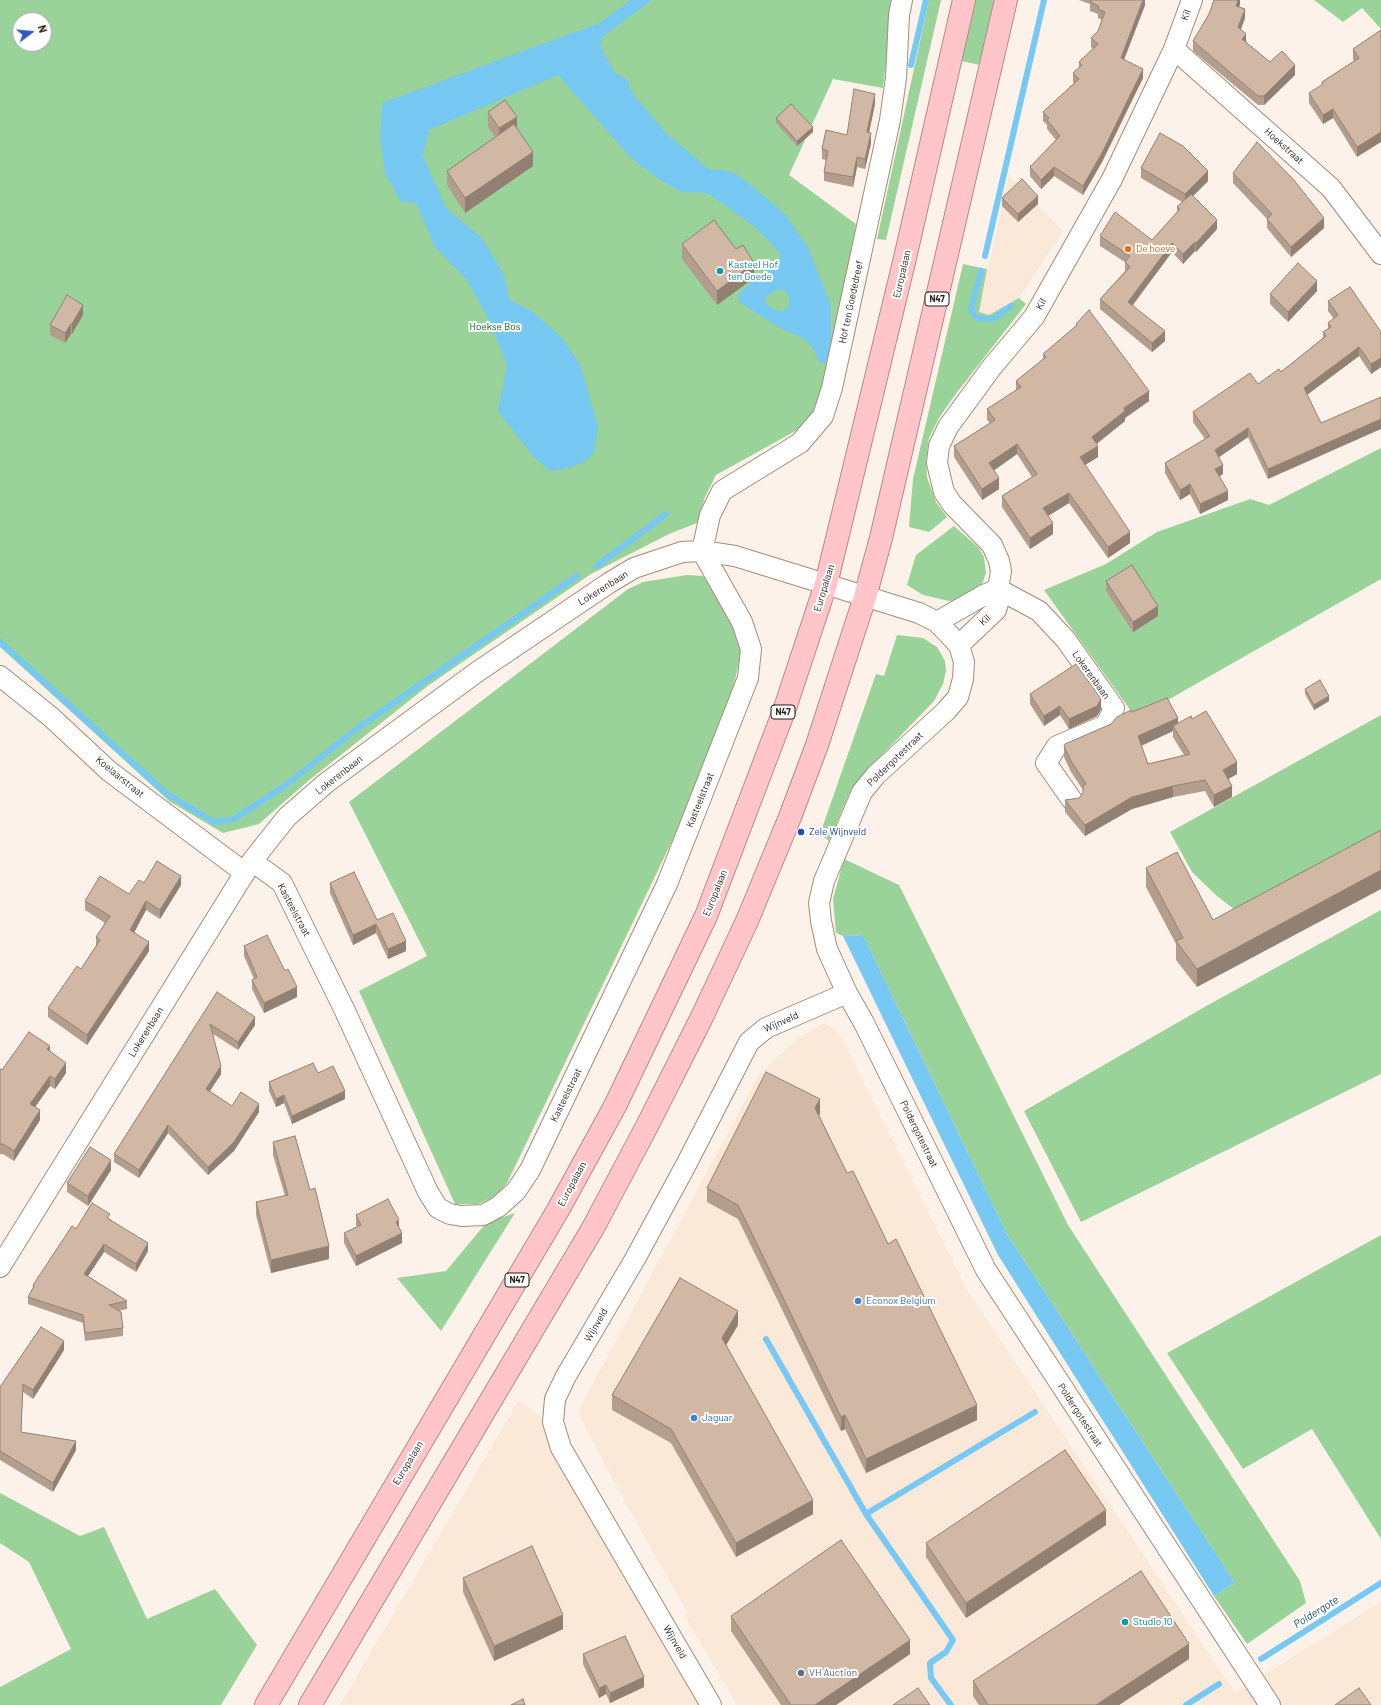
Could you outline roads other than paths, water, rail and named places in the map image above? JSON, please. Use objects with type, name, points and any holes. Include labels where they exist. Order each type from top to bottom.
[{"type":"highway","name":"Europalaan","points":[[266,1705],[558,1210],[618,1099],[706,916],[784,711],[826,584],[904,265],[964,0]]},
{"type":"highway","name":"N47","points":[[310,1705],[593,1228],[701,1019],[747,921],[790,817],[817,745],[865,597],[884,526],[1006,0]]},
{"type":"street","name":"Hof ten Goededreef","points":[[702,550],[710,515],[722,491],[800,443],[823,416],[832,388],[890,120],[896,78],[899,15],[902,0]]},
{"type":"street","name":"Kil","points":[[959,645],[996,610],[999,600],[998,589],[1001,571],[999,561],[992,545],[952,504],[944,492],[937,463],[939,446],[948,426],[987,373],[1034,318],[1112,179],[1174,49],[1192,0]]},
{"type":"street","name":"Hoekstraat","points":[[1174,49],[1331,188],[1381,254]]},
{"type":"street","name":"Lokerenbaan","points":[[0,1267],[248,867],[287,818],[326,783],[477,672],[634,568],[682,552],[702,550],[736,556],[865,597]]},
{"type":"street","name":"Kasteelstraat","points":[[248,867],[282,883],[345,1011],[428,1192],[438,1208],[450,1214],[462,1216],[483,1214],[498,1207],[516,1191],[530,1170],[667,884],[748,678],[751,649],[742,622],[702,550]]},
{"type":"street","name":"Lokerenbaan","points":[[998,589],[1039,611],[1066,640],[1114,708],[1106,725],[1058,746],[1046,763],[1072,800]]},
{"type":"street","name":"Kil","points":[[937,622],[984,595],[998,589]]},
{"type":"street","points":[[865,597],[919,613],[937,622],[959,645]]},
{"type":"street","name":"Poldergotestraat","points":[[959,645],[964,668],[963,679],[958,697],[946,711],[876,775],[862,792],[824,881],[819,903],[827,949],[847,993],[864,1023],[986,1270],[1270,1705]]},
{"type":"street","name":"Koelaarstraat","points":[[0,676],[51,717],[109,771],[248,867]]},
{"type":"street","name":"Wijnveld","points":[[711,1705],[561,1448],[553,1422],[555,1399],[566,1376],[650,1232],[749,1042],[766,1028],[847,993]]},
{"type":"water","points":[[631,0],[652,0],[602,37],[601,48],[615,73],[628,80],[630,90],[667,134],[710,170],[724,170],[734,173],[784,213],[808,247],[831,306],[831,340],[826,362],[820,364],[813,348],[805,339],[777,326],[741,303],[738,299],[739,293],[780,258],[780,254],[772,244],[755,227],[709,194],[679,191],[662,181],[631,158],[558,75],[429,130],[423,156],[446,208],[482,238],[504,275],[509,299],[533,312],[561,337],[580,364],[598,426],[594,453],[584,462],[565,469],[550,471],[533,456],[498,411],[507,364],[486,314],[466,279],[435,247],[416,203],[401,202],[385,173],[380,136],[382,103],[599,23]],"holes":[[[777,290],[784,290],[789,297],[789,307],[782,311],[770,308],[765,301],[766,296]]]},
{"type":"water","points":[[863,935],[1008,1236],[1235,1583],[1214,1596],[998,1255],[843,936]]},
{"type":"waterway","points":[[911,65],[926,0]]},
{"type":"waterway","points":[[985,256],[1044,0]]},
{"type":"waterway","points":[[981,271],[971,309],[976,318],[993,319],[1011,306]]},
{"type":"waterway","points":[[597,566],[666,514]]},
{"type":"waterway","points":[[0,642],[167,794],[214,822],[234,819],[286,785],[359,727],[577,576]]},
{"type":"waterway","points":[[766,1339],[866,1514],[953,1640],[946,1652],[930,1663],[931,1678],[951,1705]]},
{"type":"waterway","points":[[866,1514],[1035,1412]]},
{"type":"waterway","name":"Poldergote","points":[[1261,1659],[1381,1583]]},
{"type":"waterway","name":"Poldergote","points":[[1186,1705],[1219,1684]]},
{"type":"place","name":"De hoeve","points":[[1128,249]]},
{"type":"place","name":"Kasteel Hof ten Goede","points":[[720,271]]},
{"type":"place","name":"Zele Wijnveld","points":[[801,832]]},
{"type":"place","name":"Econox Belgium","points":[[858,1301]]},
{"type":"place","name":"Jaguar","points":[[694,1418]]},
{"type":"place","name":"Studio 10","points":[[1125,1622]]},
{"type":"place","name":"VH Auction","points":[[801,1673]]},
{"type":"park label","name":"Hoekse Bos","points":[[495,327]]}]
